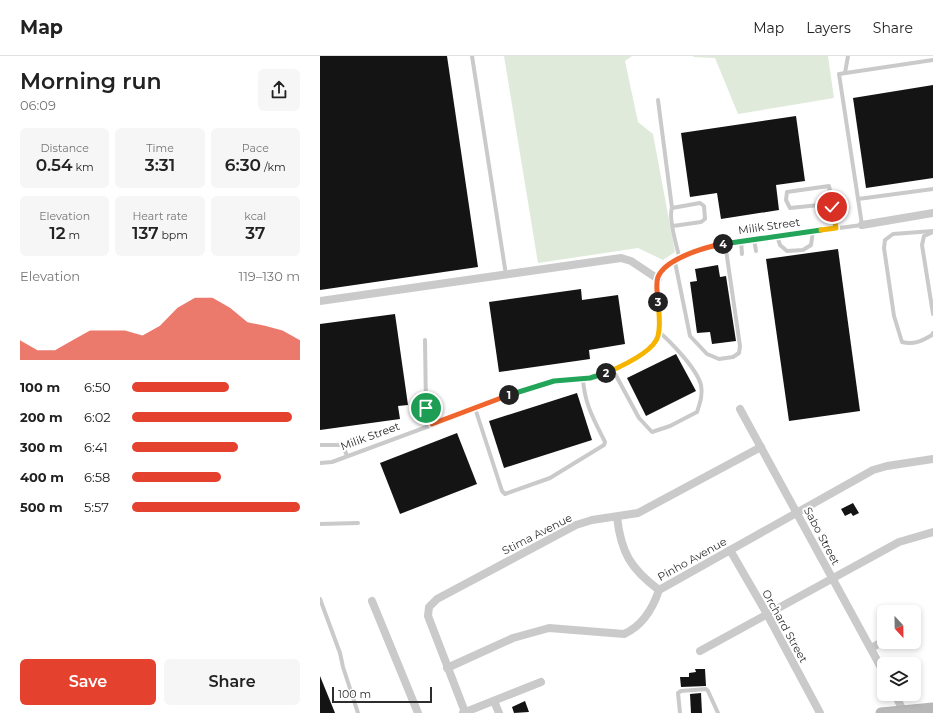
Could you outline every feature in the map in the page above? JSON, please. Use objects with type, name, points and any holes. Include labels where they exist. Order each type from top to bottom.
[{"type":"main road","points":[[881,713],[904,712],[933,708]]},
{"type":"street","name":"Milik Street","points":[[862,225],[933,213]]},
{"type":"street","points":[[320,301],[621,258],[631,261],[658,279]]},
{"type":"street","name":"Sabo Street","points":[[740,409],[877,660]]},
{"type":"street","name":"Stima Avenue","points":[[464,713],[428,616],[429,607],[437,598],[576,525],[592,520],[638,513],[761,447]]},
{"type":"street","name":"Pinho Avenue","points":[[447,668],[513,638],[549,628],[624,634],[635,629],[640,624],[656,600],[659,590],[873,470],[887,466],[933,459]]},
{"type":"street","points":[[617,517],[621,539],[630,563],[640,575],[659,590]]},
{"type":"street","points":[[700,651],[899,542],[933,532]]},
{"type":"street","name":"Orchard Street","points":[[730,550],[768,614],[820,713]]},
{"type":"street","points":[[372,601],[418,713]]},
{"type":"street","points":[[871,648],[877,645]]},
{"type":"street","points":[[464,713],[541,682]]},
{"type":"street","points":[[494,701],[499,713]]},
{"type":"street","points":[[898,701],[904,712]]},
{"type":"lane","points":[[472,56],[506,275]]},
{"type":"lane","points":[[845,73],[848,56]]},
{"type":"lane","points":[[862,225],[839,74],[933,60]]},
{"type":"lane","points":[[658,100],[673,226],[680,259]]},
{"type":"lane","points":[[834,212],[829,204],[790,208],[786,200],[786,192],[829,186],[834,212],[836,228]]},
{"type":"lane","points":[[858,199],[933,189]]},
{"type":"lane","points":[[672,208],[700,203],[704,206],[706,212],[705,219],[701,222],[673,226]]},
{"type":"lane","name":"Milik Street","points":[[320,463],[332,462],[537,386],[602,375],[613,370],[647,351],[654,344],[660,317],[656,283],[664,269],[680,259],[709,246],[862,225]]},
{"type":"lane","points":[[777,236],[780,245],[787,251],[803,250],[811,245],[813,231]]},
{"type":"lane","points":[[933,232],[924,236],[922,245],[933,314]]},
{"type":"lane","points":[[933,232],[893,234],[885,240],[884,248],[894,316],[902,342],[909,344],[921,342],[933,333]]},
{"type":"lane","points":[[754,239],[756,251]]},
{"type":"lane","points":[[741,241],[742,254]]},
{"type":"lane","points":[[675,262],[690,336],[698,346],[708,354],[719,359],[733,357],[739,353],[740,346],[725,243]]},
{"type":"lane","points":[[613,370],[639,418],[652,432],[670,426],[697,412],[702,397],[701,384],[673,345],[658,331]]},
{"type":"lane","points":[[426,340],[426,408],[432,424]]},
{"type":"lane","points":[[475,408],[502,491],[505,494],[550,478],[604,446],[605,442],[587,405],[584,395],[583,378]]},
{"type":"lane","points":[[320,445],[343,445],[347,456]]},
{"type":"lane","points":[[320,524],[358,523]]},
{"type":"lane","points":[[320,599],[340,653],[342,667],[358,713]]},
{"type":"lane","points":[[680,713],[678,693],[681,691],[706,689],[718,713]]},
{"type":"green space","points":[[504,56],[632,56],[625,61],[638,122],[653,134],[675,252],[663,260],[638,248],[538,263]]},
{"type":"green space","points":[[828,56],[834,98],[738,114],[715,58],[693,57]]},
{"type":"building","points":[[320,56],[447,56],[478,267],[320,290]]},
{"type":"building","points":[[933,85],[933,178],[866,188],[853,98]]},
{"type":"building","points":[[796,116],[805,181],[776,185],[779,210],[721,219],[717,193],[690,197],[681,133]]},
{"type":"building","points":[[838,249],[860,411],[789,421],[766,259]]},
{"type":"building","points":[[718,265],[720,277],[726,276],[736,341],[712,344],[710,332],[697,333],[690,282],[697,281],[695,269]]},
{"type":"building","points":[[581,289],[582,300],[618,295],[625,344],[589,350],[590,359],[499,372],[489,302]]},
{"type":"building","points":[[395,314],[408,405],[398,406],[400,419],[320,430],[320,324]]},
{"type":"building","points":[[676,354],[696,391],[646,416],[627,378]]},
{"type":"building","points":[[577,393],[592,440],[504,468],[489,421]]},
{"type":"building","points":[[457,433],[477,484],[400,514],[380,463]]},
{"type":"building","points":[[853,503],[859,513],[853,516],[851,513],[845,516],[841,509]]},
{"type":"building","points":[[695,669],[705,669],[706,686],[681,687],[680,677],[689,677],[689,673],[696,672]]},
{"type":"building","points":[[320,676],[335,713],[320,713]]},
{"type":"building","points":[[701,693],[702,713],[691,713],[690,694]]},
{"type":"building","points":[[525,701],[529,712],[514,713],[512,707]]},
{"type":"route","points":[[426,408],[432,424],[537,386],[554,381],[590,378],[613,370],[647,351],[658,337],[660,317],[656,283],[658,276],[664,269],[695,251],[709,246],[836,228],[832,207]]}]
